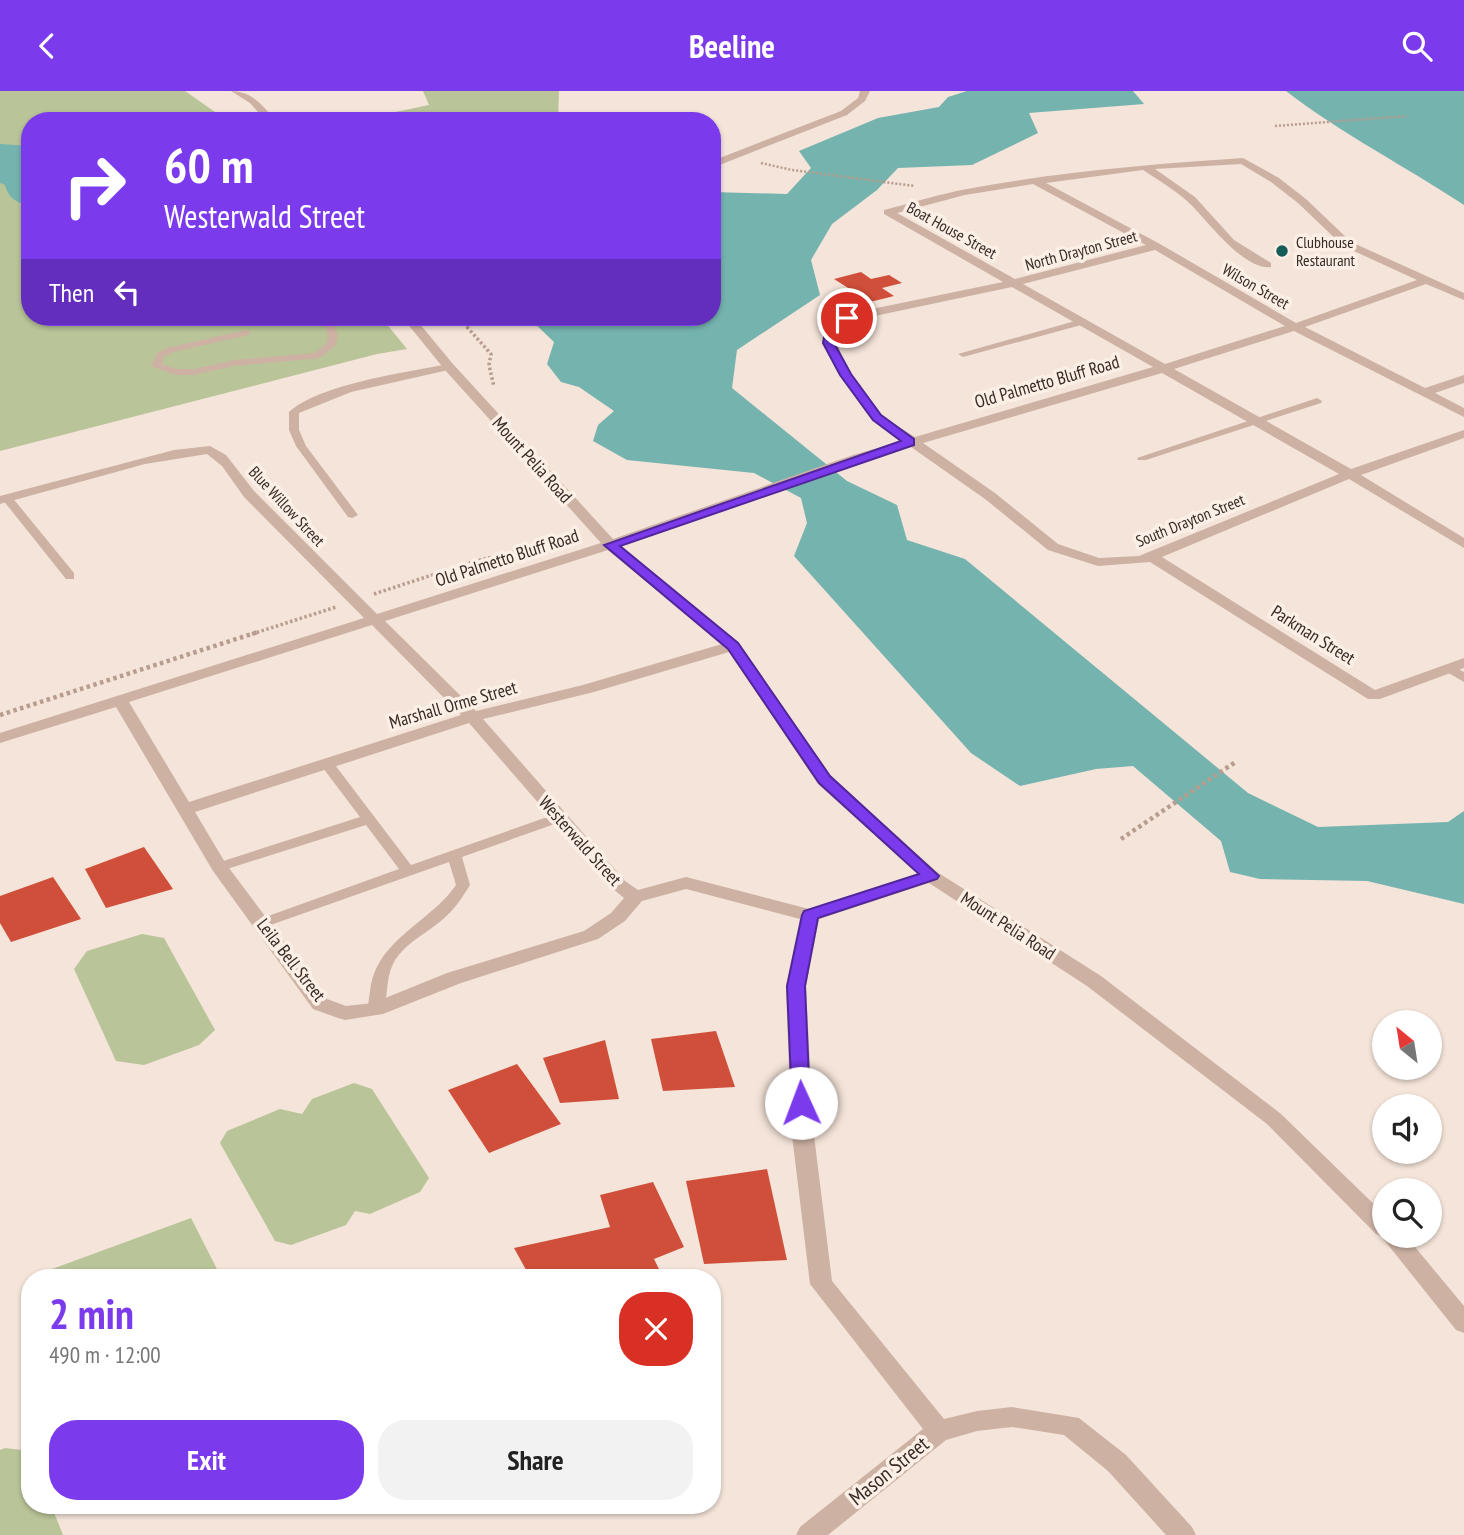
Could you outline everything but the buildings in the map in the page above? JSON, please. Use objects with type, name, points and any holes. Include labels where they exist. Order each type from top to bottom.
[{"type":"street","points":[[236,91],[253,101],[263,112]]},
{"type":"street","points":[[721,161],[844,113],[862,99],[865,91]]},
{"type":"street","name":"Boat House Street","points":[[1464,297],[1347,244],[1302,201],[1275,180],[1243,161],[1145,167],[1035,181],[965,192],[888,212],[1350,474],[1464,544]]},
{"type":"street","points":[[1145,167],[1191,199],[1230,242],[1267,265]]},
{"type":"street","name":"Wilson Street","points":[[1035,181],[1156,246],[1295,327],[1464,413]]},
{"type":"street","name":"North Drayton Street","points":[[910,442],[877,417],[846,375],[829,343],[830,327],[847,318],[1014,283],[1156,246]]},
{"type":"street","name":"Old Palmetto Bluff Road","points":[[0,738],[610,545],[858,458],[1164,368],[1295,327],[1424,281]]},
{"type":"street","name":"Mount Pelia Road","points":[[415,326],[449,367],[610,545],[733,646],[824,780],[931,876],[1094,981],[1274,1119],[1372,1216]]},
{"type":"street","points":[[1426,392],[1464,379]]},
{"type":"street","name":"South Drayton Street","points":[[910,442],[990,496],[1053,547],[1098,562],[1141,560],[1350,474],[1464,435]]},
{"type":"street","name":"Blue Willow Street","points":[[4,499],[166,455],[207,449],[220,456],[249,494],[373,620]]},
{"type":"street","name":"Parkman Street","points":[[1151,556],[1374,696],[1457,666]]},
{"type":"street","name":"Westerwald Street","points":[[373,620],[472,717],[558,818],[619,885],[635,897],[686,883],[810,915]]},
{"type":"street","name":"Marshall Orme Street","points":[[186,809],[472,717],[588,688],[733,646]]},
{"type":"street","name":"Leila Bell Street","points":[[120,700],[219,867],[320,1004],[345,1013],[376,1009],[454,978],[591,935],[618,917],[635,897]]},
{"type":"street","points":[[931,876],[810,915],[796,986],[802,1127],[821,1284],[939,1431]]},
{"type":"street","points":[[1403,1248],[1464,1322]]},
{"type":"street","name":"Mason Street","points":[[809,1535],[939,1431],[977,1421],[1012,1417],[1070,1425],[1117,1463],[1183,1535]]},
{"type":"lane","points":[[962,354],[1082,322]]},
{"type":"lane","points":[[246,333],[170,350],[160,355],[156,366],[176,372],[194,372],[234,363],[317,356],[331,345],[329,326]]},
{"type":"lane","points":[[352,515],[301,446],[294,430],[294,412],[306,404],[386,380],[449,367]]},
{"type":"lane","points":[[1142,458],[1317,401]]},
{"type":"lane","points":[[4,499],[70,576]]},
{"type":"lane","points":[[1457,666],[1464,678]]},
{"type":"lane","points":[[327,764],[408,872]]},
{"type":"lane","points":[[262,923],[558,818]]},
{"type":"lane","points":[[219,867],[369,819]]},
{"type":"lane","points":[[376,1009],[376,983],[386,958],[446,907],[463,885],[454,855]]},
{"type":"path","points":[[1275,126],[1407,115]]},
{"type":"path","points":[[792,170],[895,184]]},
{"type":"path","points":[[467,326],[491,354],[492,383],[500,394]]},
{"type":"path","points":[[0,715],[472,562],[558,542]]},
{"type":"path","points":[[1121,839],[1237,761]]},
{"type":"green space","points":[[0,91],[185,91],[215,112],[21,112],[21,326],[388,326],[407,349],[377,354],[0,451]]},
{"type":"green space","points":[[423,91],[559,91],[558,112],[395,112],[429,105]]},
{"type":"green space","points":[[142,934],[164,938],[215,1030],[199,1045],[144,1065],[116,1061],[74,969],[87,951]]},
{"type":"green space","points":[[354,1083],[372,1089],[429,1178],[420,1192],[370,1214],[355,1211],[346,1225],[291,1245],[275,1241],[220,1143],[227,1131],[280,1109],[302,1114],[312,1099]]},
{"type":"green space","points":[[191,1218],[217,1269],[52,1269]]},
{"type":"green space","points":[[0,1450],[21,1450],[21,1514],[55,1514],[63,1535],[0,1535]]},
{"type":"water","points":[[967,91],[1133,91],[1144,104],[1029,113],[1038,133],[972,165],[898,168],[877,190],[832,224],[811,260],[820,295],[737,350],[732,388],[847,481],[897,505],[907,540],[965,559],[1248,793],[1318,827],[1448,822],[1464,811],[1464,904],[1367,881],[1260,879],[1230,872],[1221,841],[1133,766],[1096,769],[1020,786],[971,753],[794,556],[807,523],[801,498],[754,473],[627,460],[593,441],[598,425],[614,411],[579,387],[561,382],[547,364],[554,342],[537,326],[721,326],[721,192],[787,194],[811,168],[799,151],[878,118],[939,107],[948,97]]},
{"type":"water","points":[[1286,91],[1464,91],[1464,205],[1329,121]]},
{"type":"water","points":[[0,144],[21,145],[21,203],[0,183]]},
{"type":"place","name":"Clubhouse Restaurant","points":[[1282,251]]},
{"type":"route","points":[[801,1103],[796,986],[810,915],[931,876],[824,780],[733,646],[610,545],[910,442],[877,417],[846,375],[829,343],[830,327],[847,318]]}]
